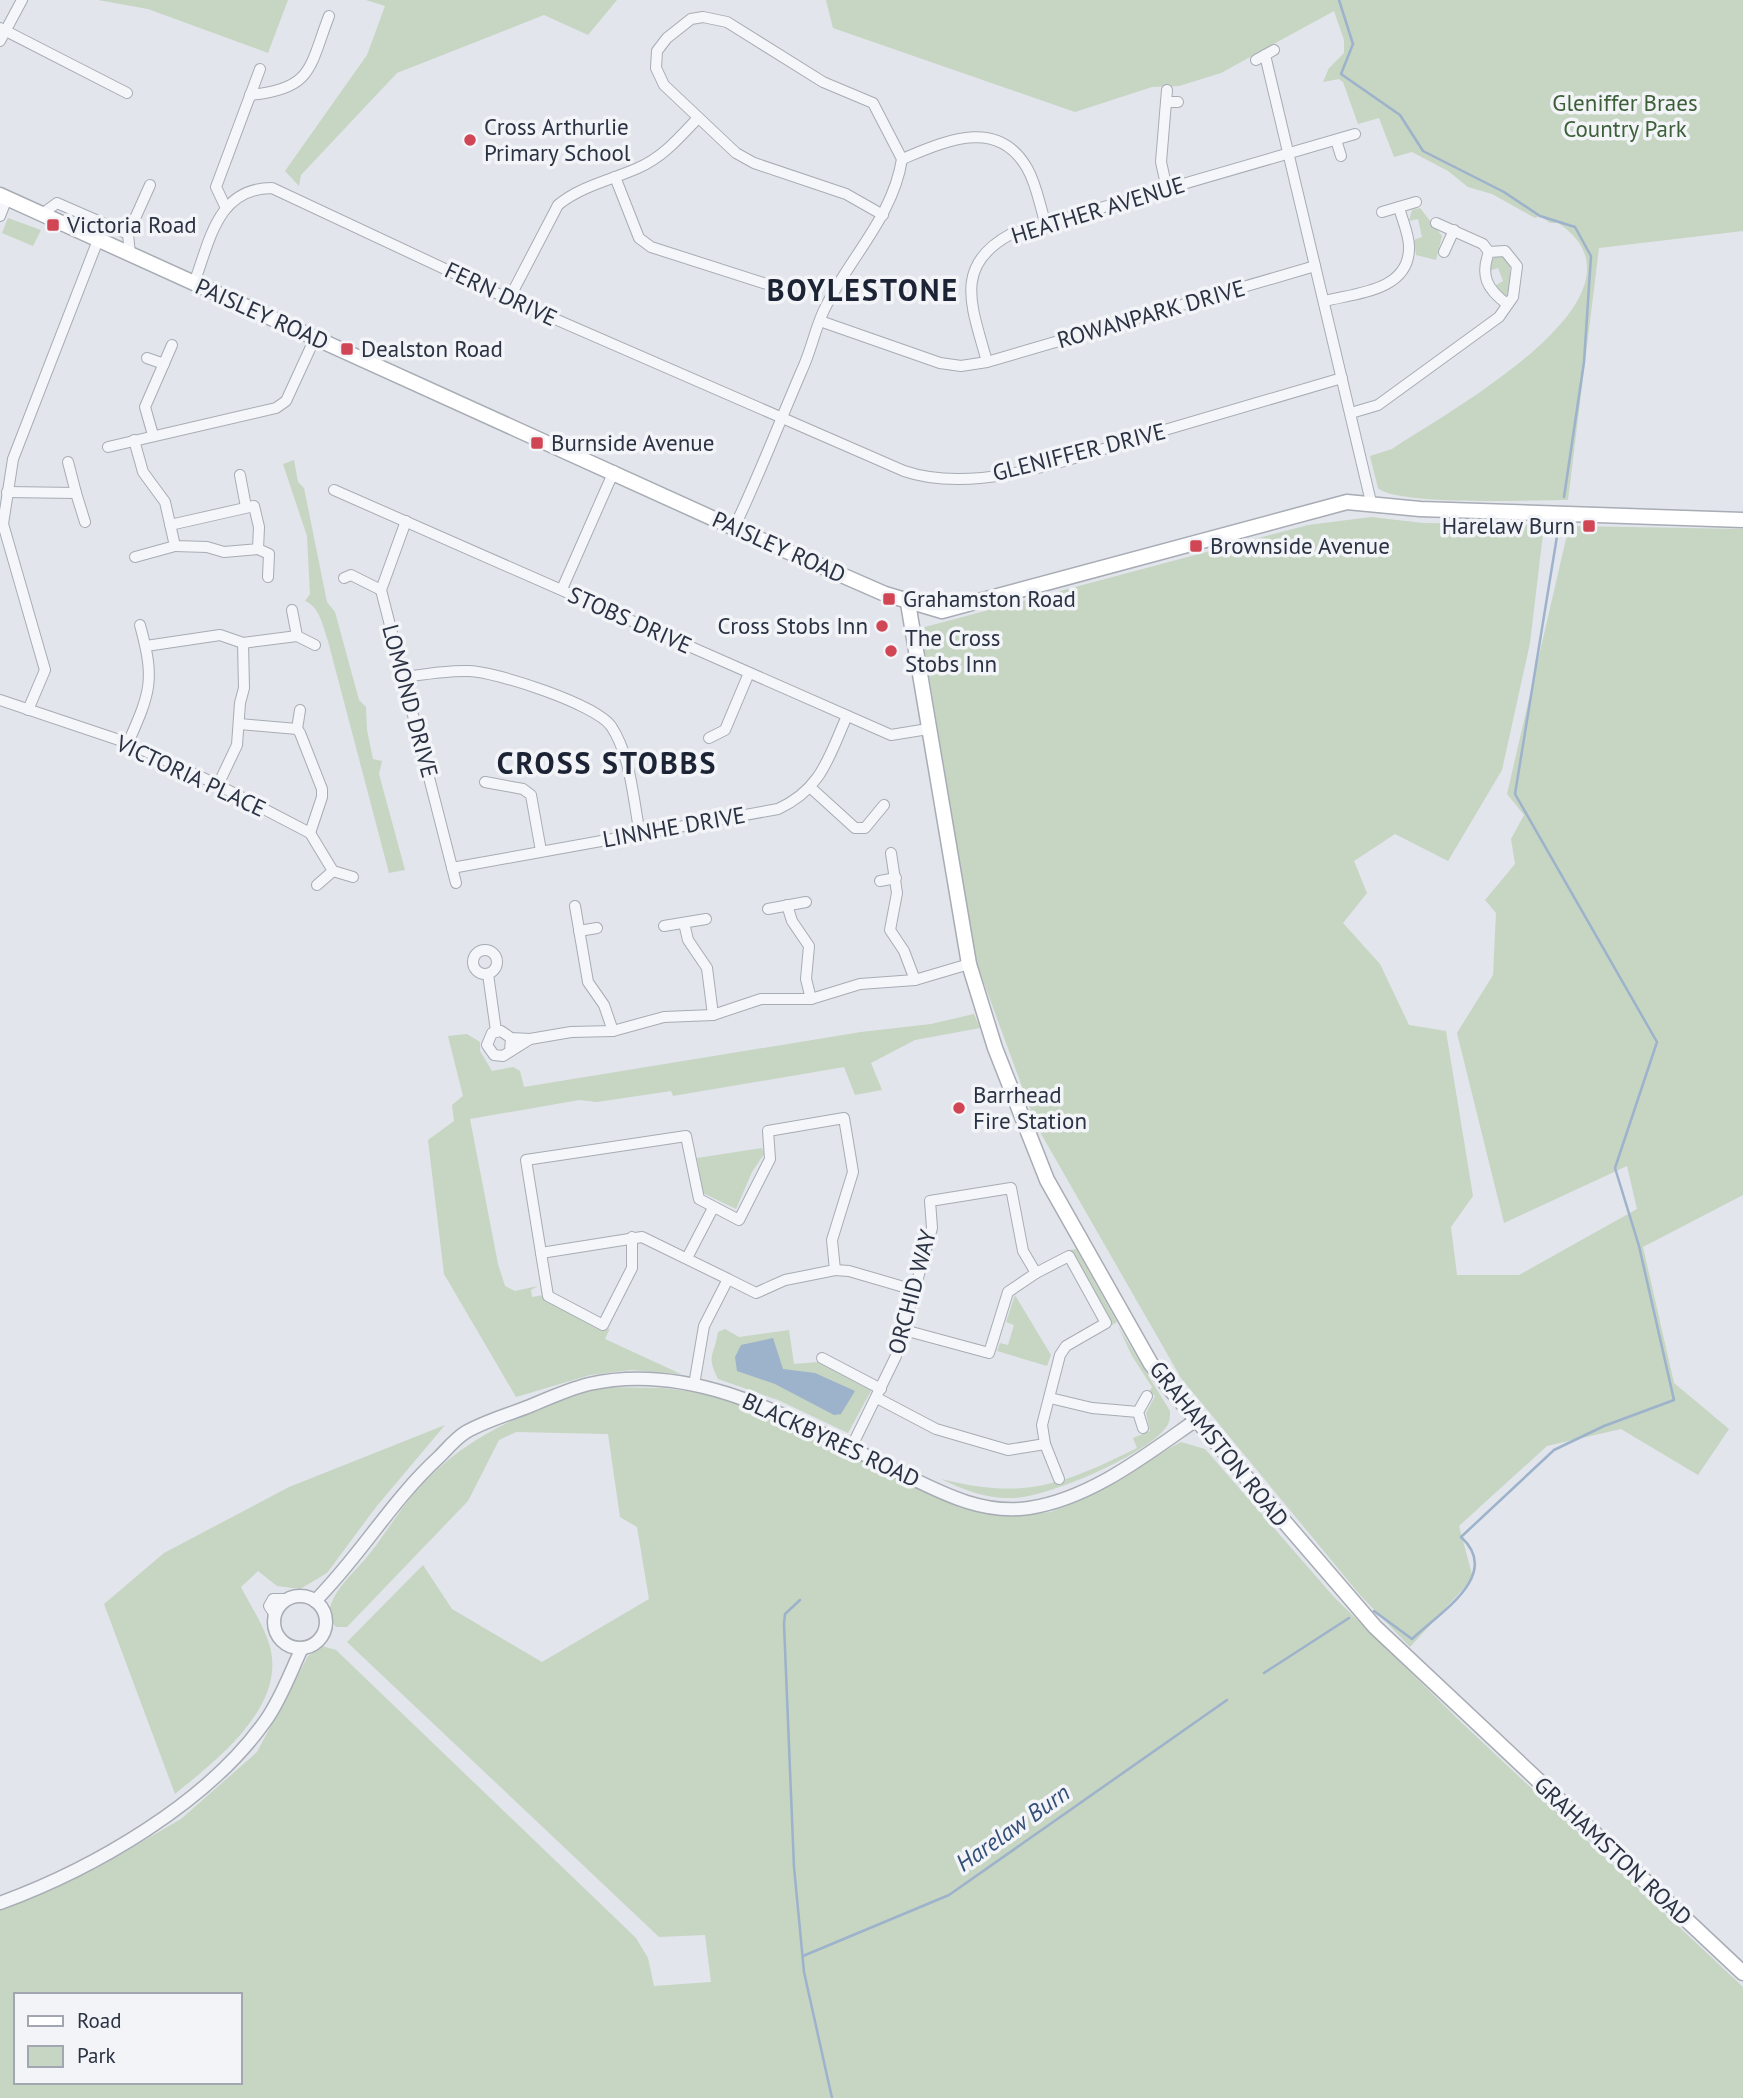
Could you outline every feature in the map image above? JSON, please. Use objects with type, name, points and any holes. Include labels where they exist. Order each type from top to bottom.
[{"type":"main road","name":"PAISLEY ROAD","points":[[3,197],[734,527],[908,603],[942,611],[960,609],[1326,506],[1371,502],[1420,509],[1743,520]]},
{"type":"main road","name":"GRAHAMSTON ROAD","points":[[908,603],[969,964],[1031,1145],[1047,1180],[1151,1364],[1375,1627],[1743,1973]]},
{"type":"street","points":[[0,41],[3,30],[22,0]]},
{"type":"street","points":[[250,95],[282,91],[299,82],[309,68],[329,16]]},
{"type":"street","points":[[734,527],[765,465],[781,415],[803,369],[820,321],[844,274],[883,215],[899,181],[902,159],[873,103],[823,82],[727,22],[716,18],[691,19],[667,38],[657,51],[656,68],[664,85],[736,153],[754,163],[846,194],[883,215]]},
{"type":"street","points":[[3,30],[127,93]]},
{"type":"street","points":[[1265,55],[1371,502]]},
{"type":"street","points":[[194,283],[225,206],[216,187],[260,69]]},
{"type":"street","points":[[1167,90],[1161,162],[1167,188]]},
{"type":"street","points":[[1166,102],[1178,102]]},
{"type":"street","points":[[509,299],[558,205],[569,196],[664,153],[697,119]]},
{"type":"street","name":"HEATHER AVENUE","points":[[987,362],[969,296],[976,264],[983,253],[995,243],[1011,234],[1355,134]]},
{"type":"street","points":[[902,159],[948,140],[972,136],[987,138],[1006,147],[1028,170],[1046,225]]},
{"type":"street","points":[[1336,140],[1341,156]]},
{"type":"street","points":[[615,177],[639,238],[651,247],[779,288]]},
{"type":"street","points":[[130,254],[128,234],[150,185]]},
{"type":"street","name":"FERN DRIVE","points":[[225,206],[247,192],[272,188],[509,299],[781,415]]},
{"type":"street","points":[[0,216],[3,197]]},
{"type":"street","points":[[1382,212],[1416,202]]},
{"type":"street","points":[[42,214],[57,203],[128,234]]},
{"type":"street","points":[[1325,301],[1388,285],[1400,277],[1408,263],[1410,247],[1399,207]]},
{"type":"street","points":[[1436,223],[1483,244],[1489,252]]},
{"type":"street","points":[[1444,252],[1454,230]]},
{"type":"street","points":[[28,710],[44,670],[4,524],[7,492],[13,459],[98,240]]},
{"type":"street","points":[[1351,413],[1378,405],[1499,317],[1516,289],[1517,266],[1505,251],[1489,252]]},
{"type":"street","points":[[1489,252],[1483,268],[1485,278],[1493,294],[1507,304]]},
{"type":"street","name":"ROWANPARK DRIVE","points":[[820,321],[940,363],[961,366],[987,362],[1315,266]]},
{"type":"street","points":[[108,447],[276,408],[286,401],[315,338]]},
{"type":"street","points":[[153,435],[145,407],[173,345]]},
{"type":"street","points":[[147,358],[164,365]]},
{"type":"street","name":"GLENIFFER DRIVE","points":[[781,415],[922,477],[972,479],[1047,465],[1342,378]]},
{"type":"street","points":[[134,440],[143,472],[165,502],[175,545]]},
{"type":"street","points":[[68,462],[85,522]]},
{"type":"street","points":[[562,589],[614,471]]},
{"type":"street","points":[[240,475],[246,507]]},
{"type":"street","name":"STOBS DRIVE","points":[[334,490],[891,736],[928,729]]},
{"type":"street","points":[[7,492],[76,493]]},
{"type":"street","points":[[170,525],[254,506],[259,527],[258,548]]},
{"type":"street","points":[[344,578],[351,575],[381,590],[406,521]]},
{"type":"street","points":[[135,557],[175,545],[206,547],[224,552],[258,548],[269,554],[268,577]]},
{"type":"street","name":"LOMOND DRIVE","points":[[381,590],[456,883]]},
{"type":"street","points":[[292,610],[297,636]]},
{"type":"street","points":[[128,743],[150,685],[146,646],[140,625]]},
{"type":"street","points":[[146,646],[220,635],[243,643],[297,636],[315,645]]},
{"type":"street","points":[[218,785],[237,744],[240,703],[244,688],[243,643]]},
{"type":"street","points":[[405,677],[439,672],[480,672],[583,705],[599,714],[621,745],[640,834]]},
{"type":"street","points":[[709,738],[725,730],[749,673]]},
{"type":"street","name":"VICTORIA PLACE","points":[[0,700],[128,743],[218,785],[310,833]]},
{"type":"street","points":[[300,710],[297,729],[323,797],[310,833],[333,871],[353,877]]},
{"type":"street","name":"LINNHE DRIVE","points":[[452,868],[778,809],[811,788],[820,777],[847,716]]},
{"type":"street","points":[[240,724],[297,729]]},
{"type":"street","points":[[485,782],[523,789],[531,795],[541,850]]},
{"type":"street","points":[[811,788],[855,828],[865,828],[884,805]]},
{"type":"street","points":[[891,853],[897,901],[890,930],[904,951],[915,980]]},
{"type":"street","points":[[317,885],[333,871]]},
{"type":"street","points":[[880,881],[896,878]]},
{"type":"street","points":[[768,909],[806,902]]},
{"type":"street","points":[[787,905],[792,921],[809,946],[806,979],[811,999]]},
{"type":"street","points":[[575,906],[588,982],[604,1005],[613,1031]]},
{"type":"street","points":[[664,926],[706,919]]},
{"type":"street","points":[[684,923],[688,940],[707,968],[713,1015]]},
{"type":"street","points":[[579,931],[597,928]]},
{"type":"street","points":[[505,1058],[491,1053],[487,1045],[489,1036],[496,1031],[505,1032],[511,1038],[530,1039],[571,1032],[613,1031],[664,1017],[713,1015],[761,999],[811,999],[860,984],[915,980],[969,964]]},
{"type":"street","points":[[488,974],[496,1031]]},
{"type":"street","points":[[505,1058],[511,1038]]},
{"type":"street","points":[[505,1058],[530,1039]]},
{"type":"street","points":[[632,1237],[632,1268],[603,1325],[548,1296],[526,1160],[685,1136],[695,1193],[713,1208],[739,1220],[770,1159],[768,1131],[844,1118],[853,1172],[832,1240],[835,1270]]},
{"type":"street","name":"ORCHID WAY","points":[[850,1448],[879,1394],[904,1330],[932,1228],[930,1201],[1010,1188],[1023,1251],[1036,1273]]},
{"type":"street","points":[[687,1258],[713,1208]]},
{"type":"street","points":[[541,1253],[645,1237],[756,1293],[785,1280],[835,1270],[849,1270],[914,1290]]},
{"type":"street","points":[[904,1330],[989,1353],[1007,1292],[1069,1256],[1106,1323],[1066,1346],[1060,1355],[1042,1425],[1045,1444],[1059,1479]]},
{"type":"street","points":[[694,1385],[704,1326],[727,1279]]},
{"type":"street","points":[[821,1358],[936,1429],[1008,1450],[1045,1444]]},
{"type":"street","name":"BLACKBYRES ROAD","points":[[315,1601],[345,1571],[407,1487],[466,1432],[590,1384],[654,1379],[694,1385],[759,1403],[957,1499],[998,1508],[1028,1508],[1076,1494],[1157,1449],[1196,1420]]},
{"type":"street","points":[[1143,1428],[1138,1412],[1147,1396]]},
{"type":"street","points":[[1051,1398],[1092,1408],[1138,1412]]},
{"type":"street","points":[[300,1596],[315,1601],[322,1608],[326,1625],[318,1641],[302,1648],[286,1644],[276,1632],[275,1615],[288,1600],[300,1596]]},
{"type":"street","points":[[0,1903],[98,1859],[152,1824],[232,1761],[267,1719],[302,1648]]},
{"type":"green space","points":[[98,0],[288,0],[268,53],[148,9]]},
{"type":"green space","points":[[366,0],[617,0],[588,35],[544,15],[397,73],[301,175],[299,186],[285,171],[367,55],[385,6]]},
{"type":"green space","name":"Gleniffer Braes Country Park","points":[[826,0],[1743,0],[1743,231],[1599,248],[1568,500],[1438,500],[1390,494],[1378,488],[1370,456],[1392,449],[1454,409],[1495,382],[1534,350],[1566,317],[1585,284],[1584,252],[1558,223],[1550,223],[1540,216],[1535,218],[1492,194],[1468,187],[1448,171],[1412,152],[1394,157],[1379,118],[1358,124],[1343,82],[1339,79],[1323,82],[1329,68],[1344,53],[1344,40],[1334,11],[1221,73],[1179,86],[1152,87],[1075,112],[833,28]]},
{"type":"green space","points":[[1420,208],[1442,236],[1436,260],[1416,255],[1414,240],[1422,237],[1418,219],[1409,221],[1412,210]]},
{"type":"green space","points":[[8,218],[41,230],[33,246],[2,233]]},
{"type":"green space","points":[[1500,254],[1510,259],[1510,293],[1505,296],[1495,286],[1503,281],[1498,268],[1489,271],[1491,259]]},
{"type":"green space","points":[[294,460],[298,482],[304,488],[327,602],[335,612],[359,700],[366,707],[373,759],[382,761],[379,774],[405,870],[389,873],[328,641],[318,613],[305,601],[310,594],[307,536],[283,464]]},
{"type":"green space","points":[[1371,517],[1423,523],[1544,525],[1530,643],[1502,770],[1448,861],[1395,834],[1354,861],[1367,893],[1343,923],[1380,964],[1409,1025],[1446,1031],[1473,1196],[1451,1227],[1457,1275],[1519,1275],[1637,1209],[1627,1166],[1504,1223],[1457,1033],[1493,975],[1496,913],[1485,900],[1515,864],[1511,839],[1524,815],[1507,794],[1569,526],[1743,529],[1743,1195],[1643,1247],[1674,1383],[1729,1429],[1698,1475],[1621,1429],[1547,1446],[1459,1526],[1473,1578],[1410,1647],[1360,1595],[1181,1378],[1036,1125],[976,961],[921,628],[1308,525]]},
{"type":"green space","points":[[974,1014],[980,1028],[915,1040],[871,1063],[882,1090],[855,1095],[844,1067],[673,1096],[671,1091],[597,1102],[579,1100],[470,1119],[498,1264],[505,1286],[515,1291],[538,1286],[531,1290],[532,1297],[543,1295],[544,1300],[604,1331],[610,1328],[605,1339],[681,1374],[631,1370],[590,1375],[516,1397],[444,1274],[428,1140],[454,1121],[452,1105],[463,1096],[448,1036],[467,1034],[480,1042],[480,1051],[492,1071],[513,1067],[520,1071],[524,1087],[861,1032],[931,1024]]},
{"type":"green space","points":[[762,1148],[764,1154],[752,1172],[736,1209],[703,1193],[697,1158]]},
{"type":"green space","points":[[1076,1249],[1117,1322],[1112,1325],[1070,1250]]},
{"type":"green space","points":[[1015,1295],[1051,1355],[1047,1366],[997,1351],[1000,1343],[1008,1345],[1014,1325],[1006,1322]]},
{"type":"green space","points":[[1118,1326],[1170,1411],[1168,1424],[1157,1437],[1096,1472],[1028,1496],[1003,1498],[984,1495],[941,1479],[997,1488],[1042,1485],[1064,1480],[1137,1448],[1133,1438],[1150,1431],[1146,1413],[1155,1396],[1149,1392],[1152,1387],[1132,1356]]},
{"type":"green space","points":[[725,1329],[739,1337],[789,1330],[794,1364],[818,1362],[872,1389],[848,1433],[778,1400],[718,1379],[712,1365],[712,1356],[718,1332]]},
{"type":"green space","points":[[605,1387],[663,1388],[718,1395],[783,1420],[960,1508],[1010,1516],[1051,1512],[1181,1442],[1205,1449],[1334,1597],[1462,1723],[1743,1987],[1743,2098],[0,2098],[0,1908],[95,1869],[181,1819],[257,1752],[308,1656],[322,1646],[336,1650],[636,1938],[648,1958],[654,1986],[711,1982],[705,1935],[659,1937],[347,1642],[423,1565],[452,1609],[542,1662],[649,1599],[637,1527],[620,1517],[608,1434],[516,1432],[499,1440],[468,1501],[347,1627],[336,1627],[328,1618],[338,1590],[431,1475],[476,1440],[525,1414]]},
{"type":"green space","points":[[445,1425],[376,1507],[327,1573],[300,1589],[277,1586],[258,1571],[241,1587],[269,1642],[272,1673],[267,1694],[242,1733],[175,1794],[104,1604],[164,1553],[289,1487]]},
{"type":"water","points":[[773,1338],[783,1369],[815,1373],[855,1391],[841,1414],[834,1415],[775,1384],[737,1371],[735,1357],[741,1345]]},
{"type":"waterway","points":[[1339,0],[1353,44],[1341,74],[1400,115],[1423,151],[1504,192],[1540,216],[1575,227],[1591,256],[1584,362],[1564,497]]},
{"type":"waterway","points":[[1374,1611],[1412,1639],[1450,1605],[1471,1579],[1475,1565],[1472,1551],[1461,1537],[1554,1450],[1604,1426],[1674,1400],[1639,1246],[1615,1168],[1657,1042],[1515,794],[1559,524]]},
{"type":"waterway","points":[[800,1600],[785,1614],[784,1624],[794,1867],[804,1972],[832,2098]]},
{"type":"waterway","points":[[1264,1673],[1349,1618]]},
{"type":"waterway","name":"Harelaw Burn","points":[[803,1956],[949,1895],[1227,1700]]},
{"type":"place","name":"Cross Arthurlie Primary School","points":[[470,140]]},
{"type":"place","name":"Victoria Road","points":[[53,225]]},
{"type":"place","name":"Dealston Road","points":[[347,349]]},
{"type":"place","name":"Burnside Avenue","points":[[537,443]]},
{"type":"place","name":"Harelaw Burn","points":[[1589,526]]},
{"type":"place","name":"Brownside Avenue","points":[[1196,546]]},
{"type":"place","name":"Grahamston Road","points":[[889,599]]},
{"type":"place","name":"Cross Stobs Inn","points":[[882,626]]},
{"type":"place","name":"The Cross Stobs Inn","points":[[891,651]]},
{"type":"place","name":"Barrhead Fire Station","points":[[959,1108]]},
{"type":"district","name":"BOYLESTONE","points":[[863,291]]},
{"type":"district","name":"CROSS STOBBS","points":[[607,764]]}]
